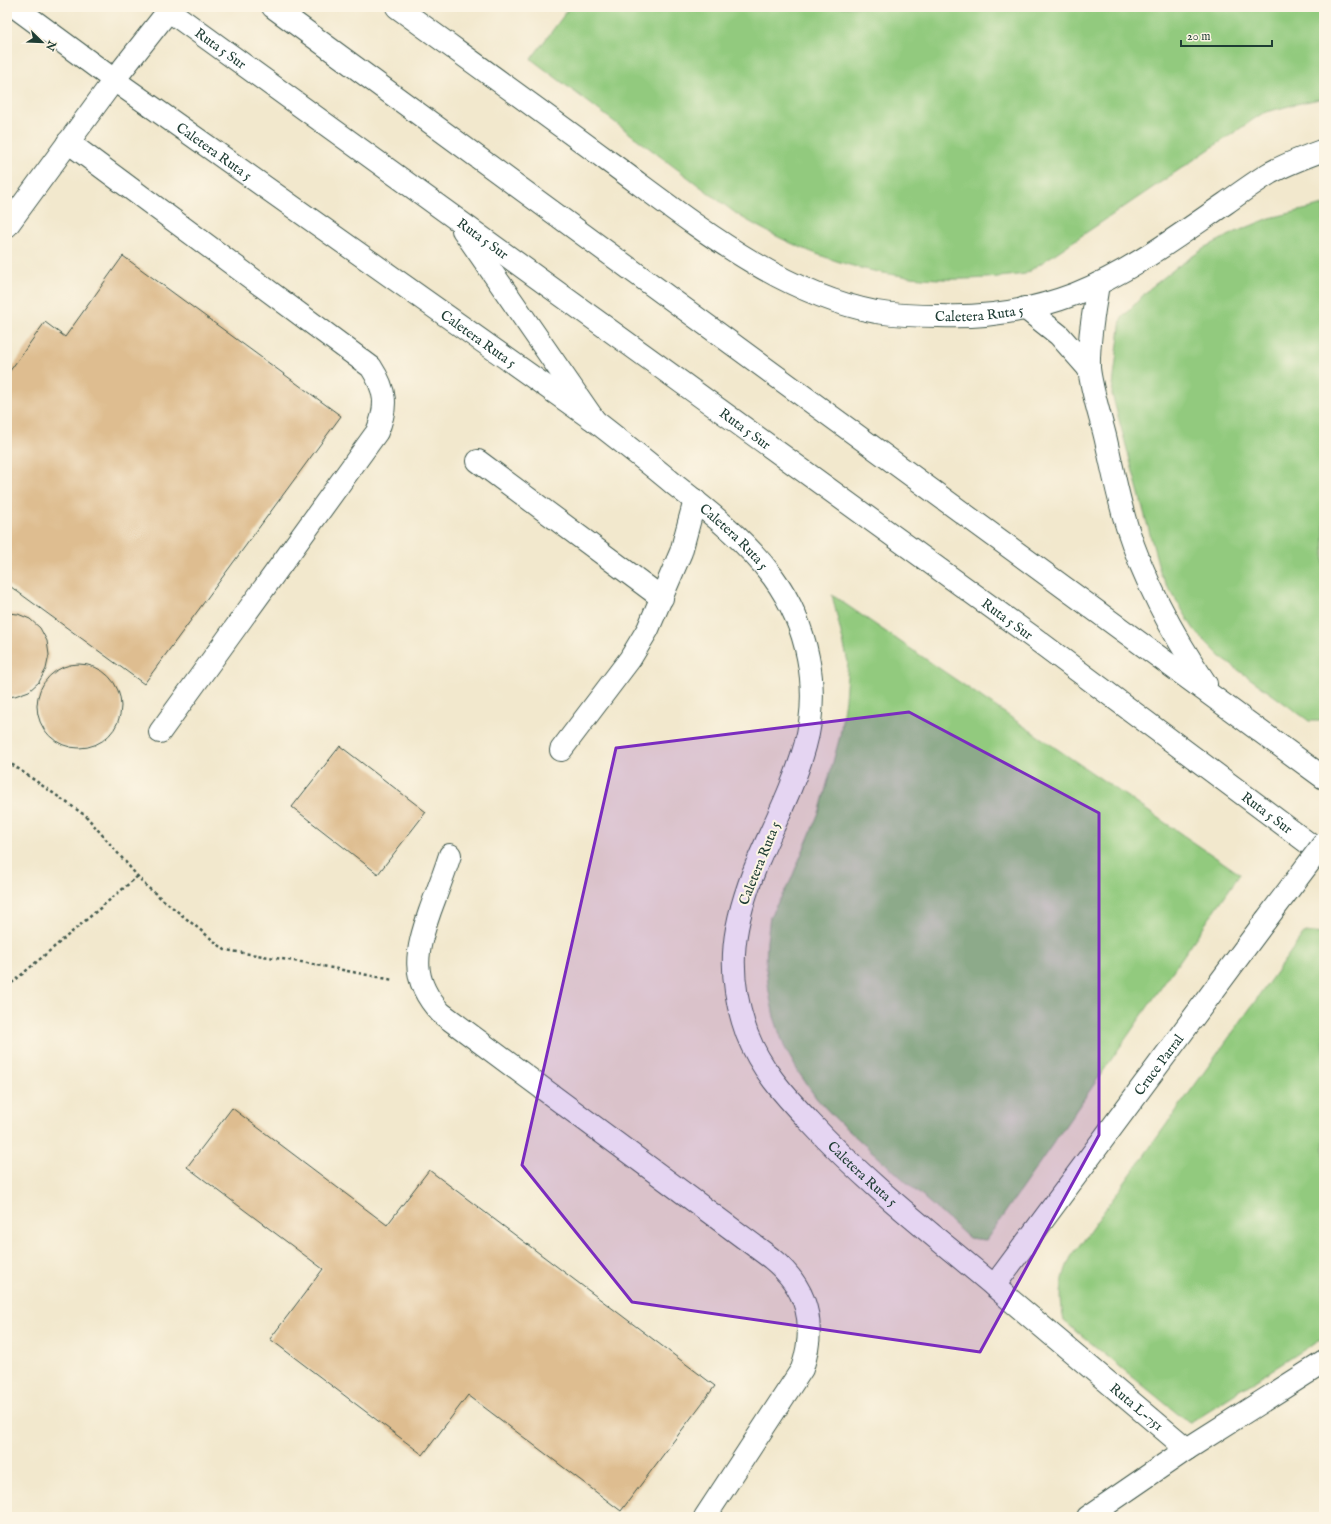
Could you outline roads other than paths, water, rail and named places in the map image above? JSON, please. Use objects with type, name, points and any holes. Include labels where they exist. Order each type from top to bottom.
[{"type":"main road","name":"Caletera Ruta 5","points":[[15,7],[114,80],[595,421],[695,500],[742,542],[774,578],[795,616],[805,641],[810,668],[812,696],[810,721],[805,746],[797,770],[743,898],[736,924],[733,950],[734,979],[739,1008],[748,1036],[760,1060],[775,1083],[822,1135],[886,1196],[994,1286]]},
{"type":"main road","points":[[273,7],[1215,696],[1324,778]]},
{"type":"main road","name":"Caletera Ruta 5","points":[[396,7],[704,230],[760,266],[804,288],[845,303],[876,312],[914,316],[976,316],[1025,308],[1074,294],[1098,284],[1150,254],[1268,174],[1295,160],[1324,150]]},
{"type":"main road","points":[[7,226],[166,9]]},
{"type":"main road","name":"Ruta 5 Sur","points":[[166,9],[1034,638],[1324,855]]},
{"type":"main road","points":[[68,142],[371,367],[380,380],[384,394],[384,407],[377,432],[160,732]]},
{"type":"main road","points":[[453,216],[595,421]]},
{"type":"main road","points":[[1098,284],[1090,344],[1089,369],[1120,502],[1135,549],[1164,614],[1188,656],[1215,696]]},
{"type":"main road","points":[[1025,308],[1059,335],[1089,369]]},
{"type":"main road","points":[[478,461],[662,598]]},
{"type":"main road","points":[[561,750],[630,659],[662,598],[681,552],[695,500]]},
{"type":"main road","name":"Cruce Parral","points":[[994,1286],[1324,843]]},
{"type":"main road","points":[[450,855],[418,951],[417,969],[422,986],[429,1001],[441,1013],[784,1268],[794,1281],[802,1296],[808,1312],[810,1331],[808,1350],[802,1369],[705,1517]]},
{"type":"main road","name":"Ruta L-751","points":[[994,1286],[1187,1449]]},
{"type":"main road","points":[[1088,1517],[1187,1449],[1324,1362]]}]
